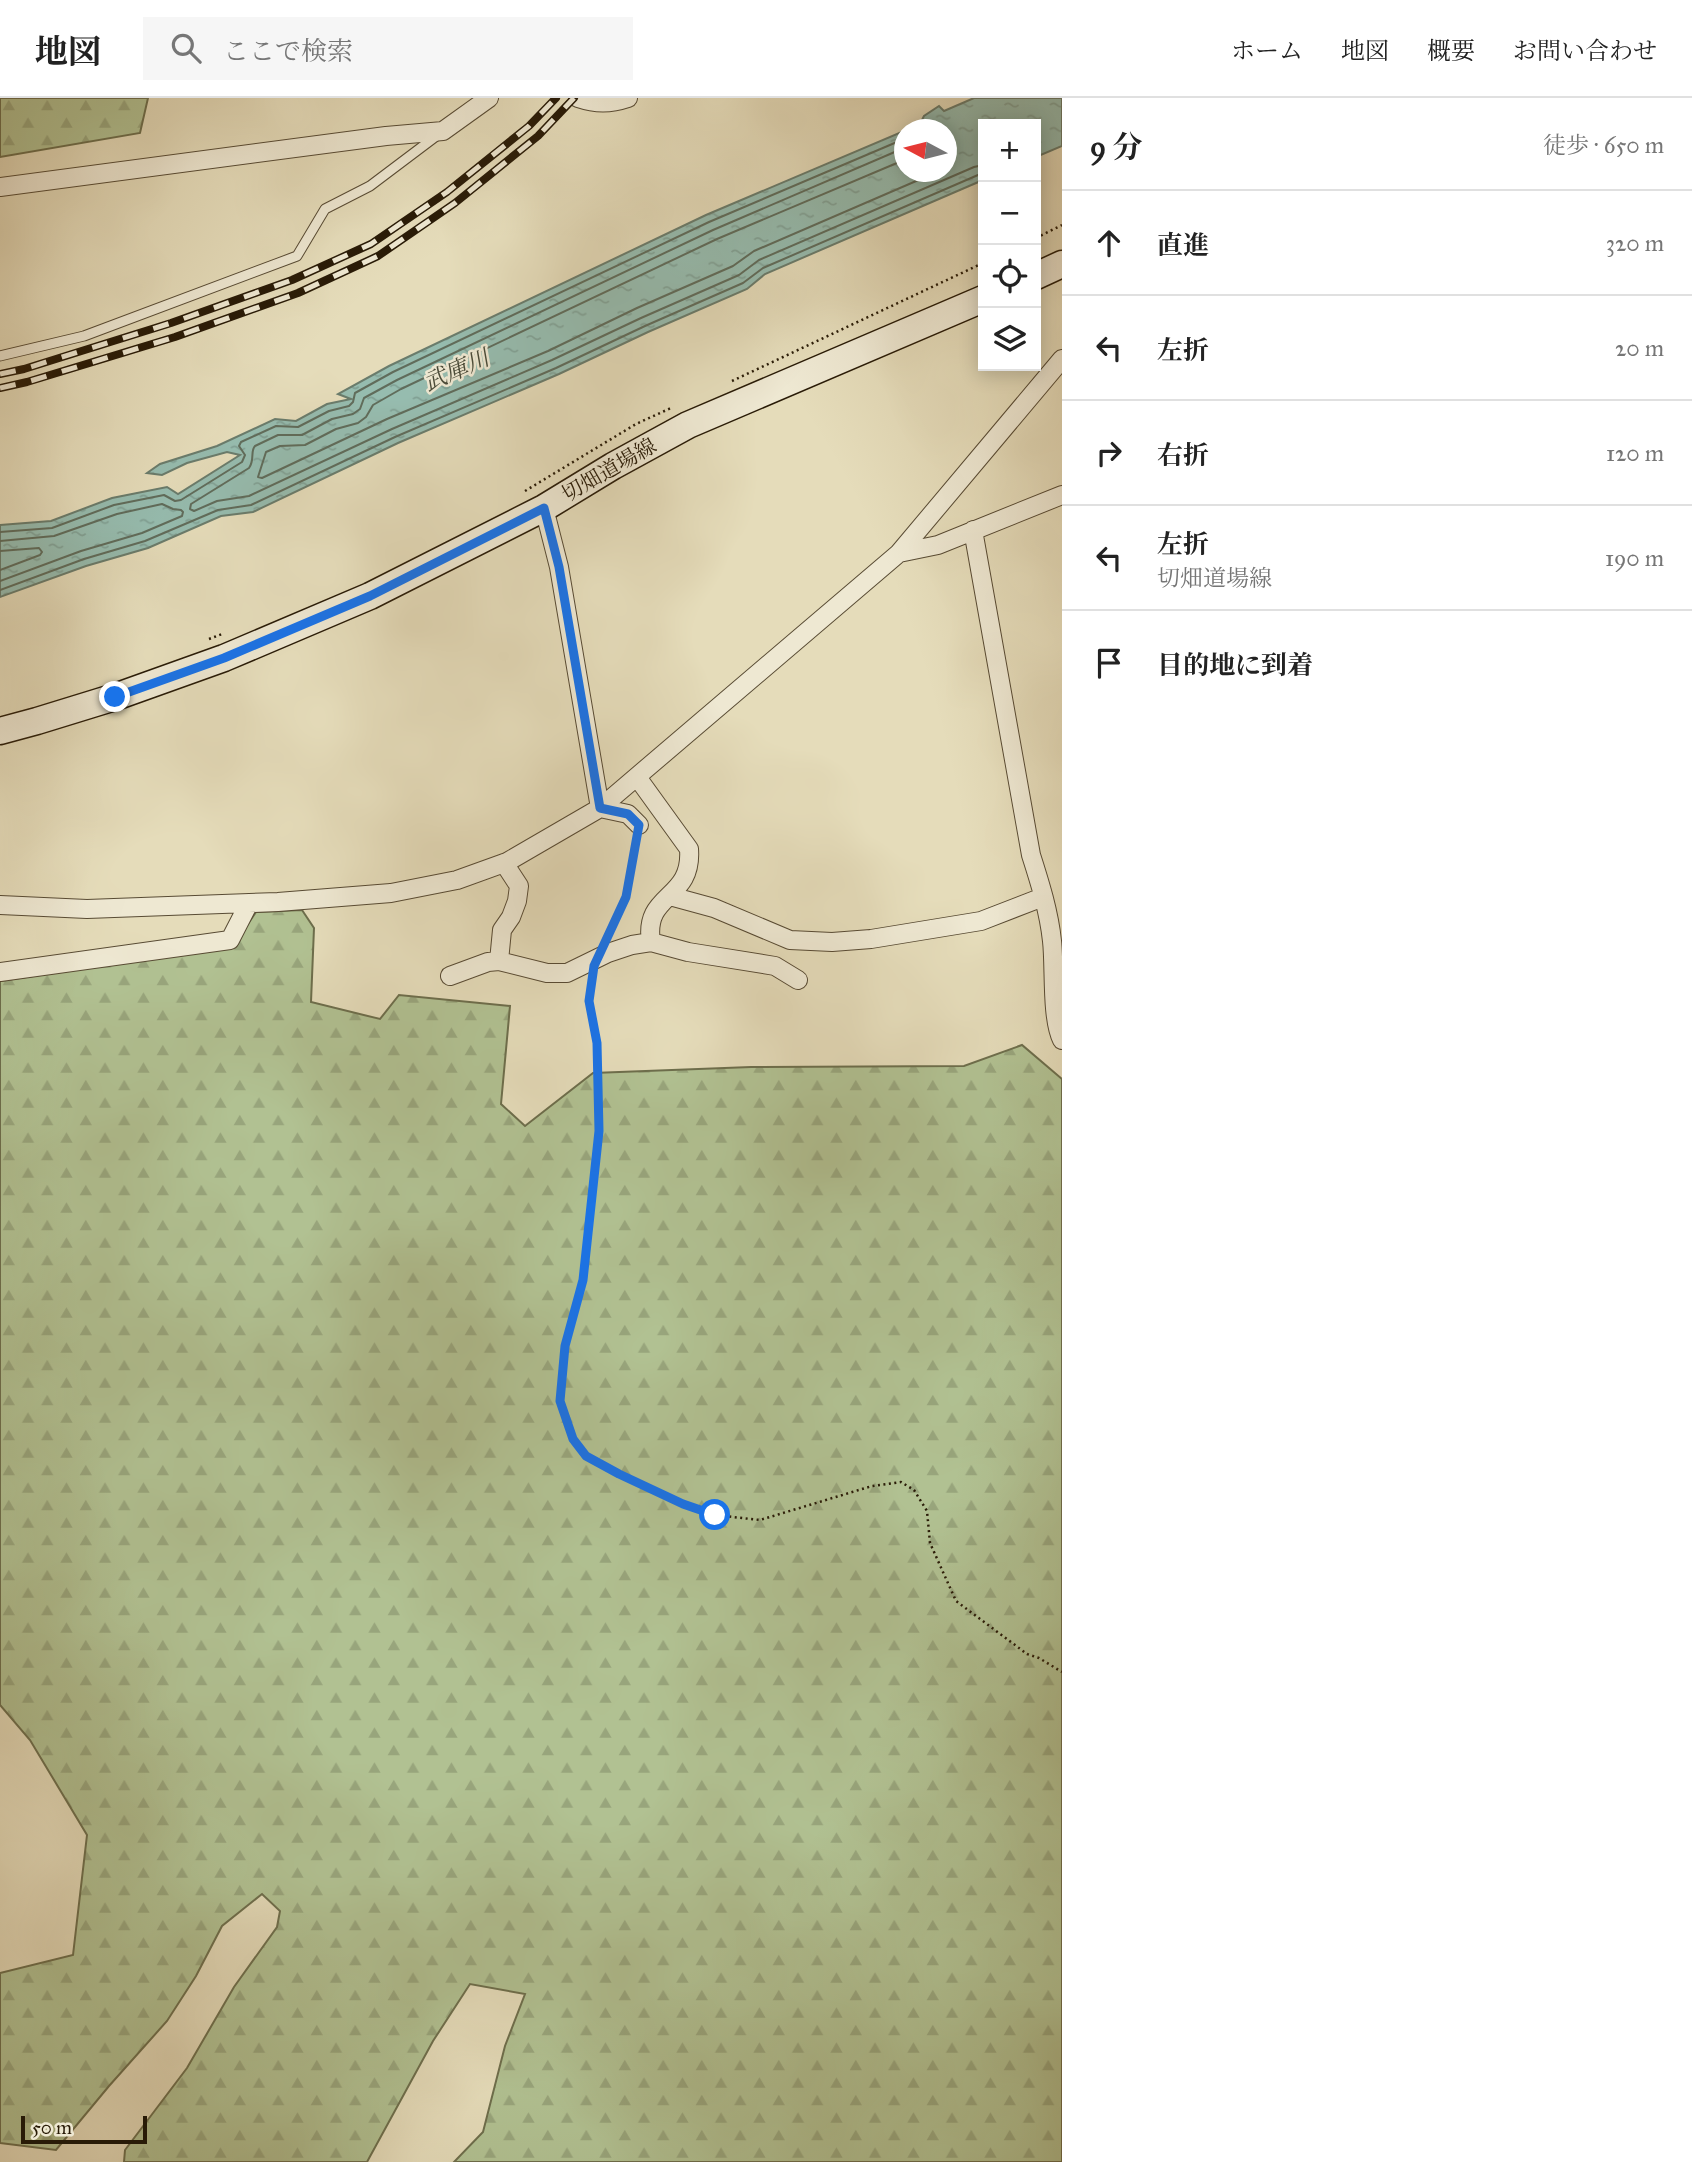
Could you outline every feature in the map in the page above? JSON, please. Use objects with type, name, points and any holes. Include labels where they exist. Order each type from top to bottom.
[{"type":"main road","points":[[1041,274],[1062,264]]},
{"type":"main road","name":"切畑道場線","points":[[0,731],[115,697],[224,658],[370,596],[544,508],[688,425],[978,301]]},
{"type":"street","points":[[0,187],[386,136],[443,131],[489,98]]},
{"type":"street","points":[[578,98],[592,103],[612,103],[628,98]]},
{"type":"street","points":[[0,905],[87,909],[249,903],[391,893],[457,880],[504,863],[600,808],[899,553],[1062,359]]},
{"type":"street","points":[[899,553],[937,545],[1062,495]]},
{"type":"street","points":[[544,508],[559,567],[600,808]]},
{"type":"street","points":[[974,530],[1031,855],[1057,938],[1056,1013],[1062,1040]]},
{"type":"street","points":[[637,777],[689,849],[690,863],[685,878],[670,897],[658,905],[651,918],[651,942]]},
{"type":"street","points":[[600,808],[628,814],[639,825]]},
{"type":"street","points":[[499,961],[502,930],[514,909],[519,886],[504,863]]},
{"type":"street","points":[[670,897],[714,908],[790,940],[832,942],[871,939],[981,921],[1044,897]]},
{"type":"street","points":[[0,972],[230,940],[249,903]]},
{"type":"street","points":[[450,976],[488,962],[499,961],[547,973],[567,973],[608,953],[651,942],[688,952],[775,966],[798,980]]},
{"type":"lane","points":[[0,356],[84,336],[297,256],[326,209],[370,186],[443,131]]},
{"type":"path","points":[[1041,236],[1062,225]]},
{"type":"path","points":[[722,386],[978,264]]},
{"type":"path","points":[[518,496],[636,424],[673,407]]},
{"type":"path","points":[[209,639],[221,634]]},
{"type":"path","points":[[604,943],[626,897],[639,825]]},
{"type":"path","points":[[592,978],[589,1001],[597,1043],[599,1131],[583,1280],[565,1346],[560,1401],[573,1439],[586,1456],[619,1474],[683,1504],[715,1515],[760,1520],[872,1486],[901,1482],[914,1490],[927,1511],[930,1542],[956,1601],[1027,1654],[1062,1672]]},
{"type":"green space","points":[[0,98],[148,98],[140,133],[0,157]]},
{"type":"green space","points":[[302,910],[314,928],[311,1002],[380,1019],[399,995],[510,1006],[501,1104],[525,1126],[593,1073],[751,1067],[964,1066],[1022,1045],[1062,1079],[1062,2162],[454,2162],[483,2132],[505,2046],[525,1994],[470,1984],[433,2041],[367,2162],[124,2162],[125,2150],[187,2068],[234,1987],[277,1927],[280,1911],[262,1894],[222,1926],[196,1976],[167,2021],[56,2150],[0,2143],[0,1973],[73,1955],[87,1835],[30,1740],[0,1705],[0,981],[233,946],[256,912]]},
{"type":"water","name":"武庫川","points":[[974,98],[1062,98],[1062,146],[1041,155],[1041,119],[978,119],[978,182],[765,274],[747,289],[398,443],[253,512],[221,516],[148,548],[86,566],[0,597],[0,525],[51,521],[112,498],[167,487],[178,494],[240,455],[227,452],[187,463],[162,475],[147,473],[160,464],[217,446],[275,419],[296,421],[327,404],[351,399],[338,394],[389,366],[706,215],[894,135],[894,182],[957,182],[957,119],[922,119],[939,106],[944,111]]},
{"type":"railway","points":[[0,374],[171,323],[292,280],[371,244],[447,192],[529,126],[556,98]]},
{"type":"railway","points":[[0,388],[175,337],[298,293],[378,256],[455,203],[538,136],[574,98]]},
{"type":"route","points":[[115,697],[224,658],[370,596],[544,508],[559,567],[600,808],[628,814],[639,825],[626,897],[594,966],[589,1001],[597,1043],[599,1131],[583,1280],[565,1346],[560,1401],[573,1439],[586,1456],[683,1504],[715,1515]]}]
